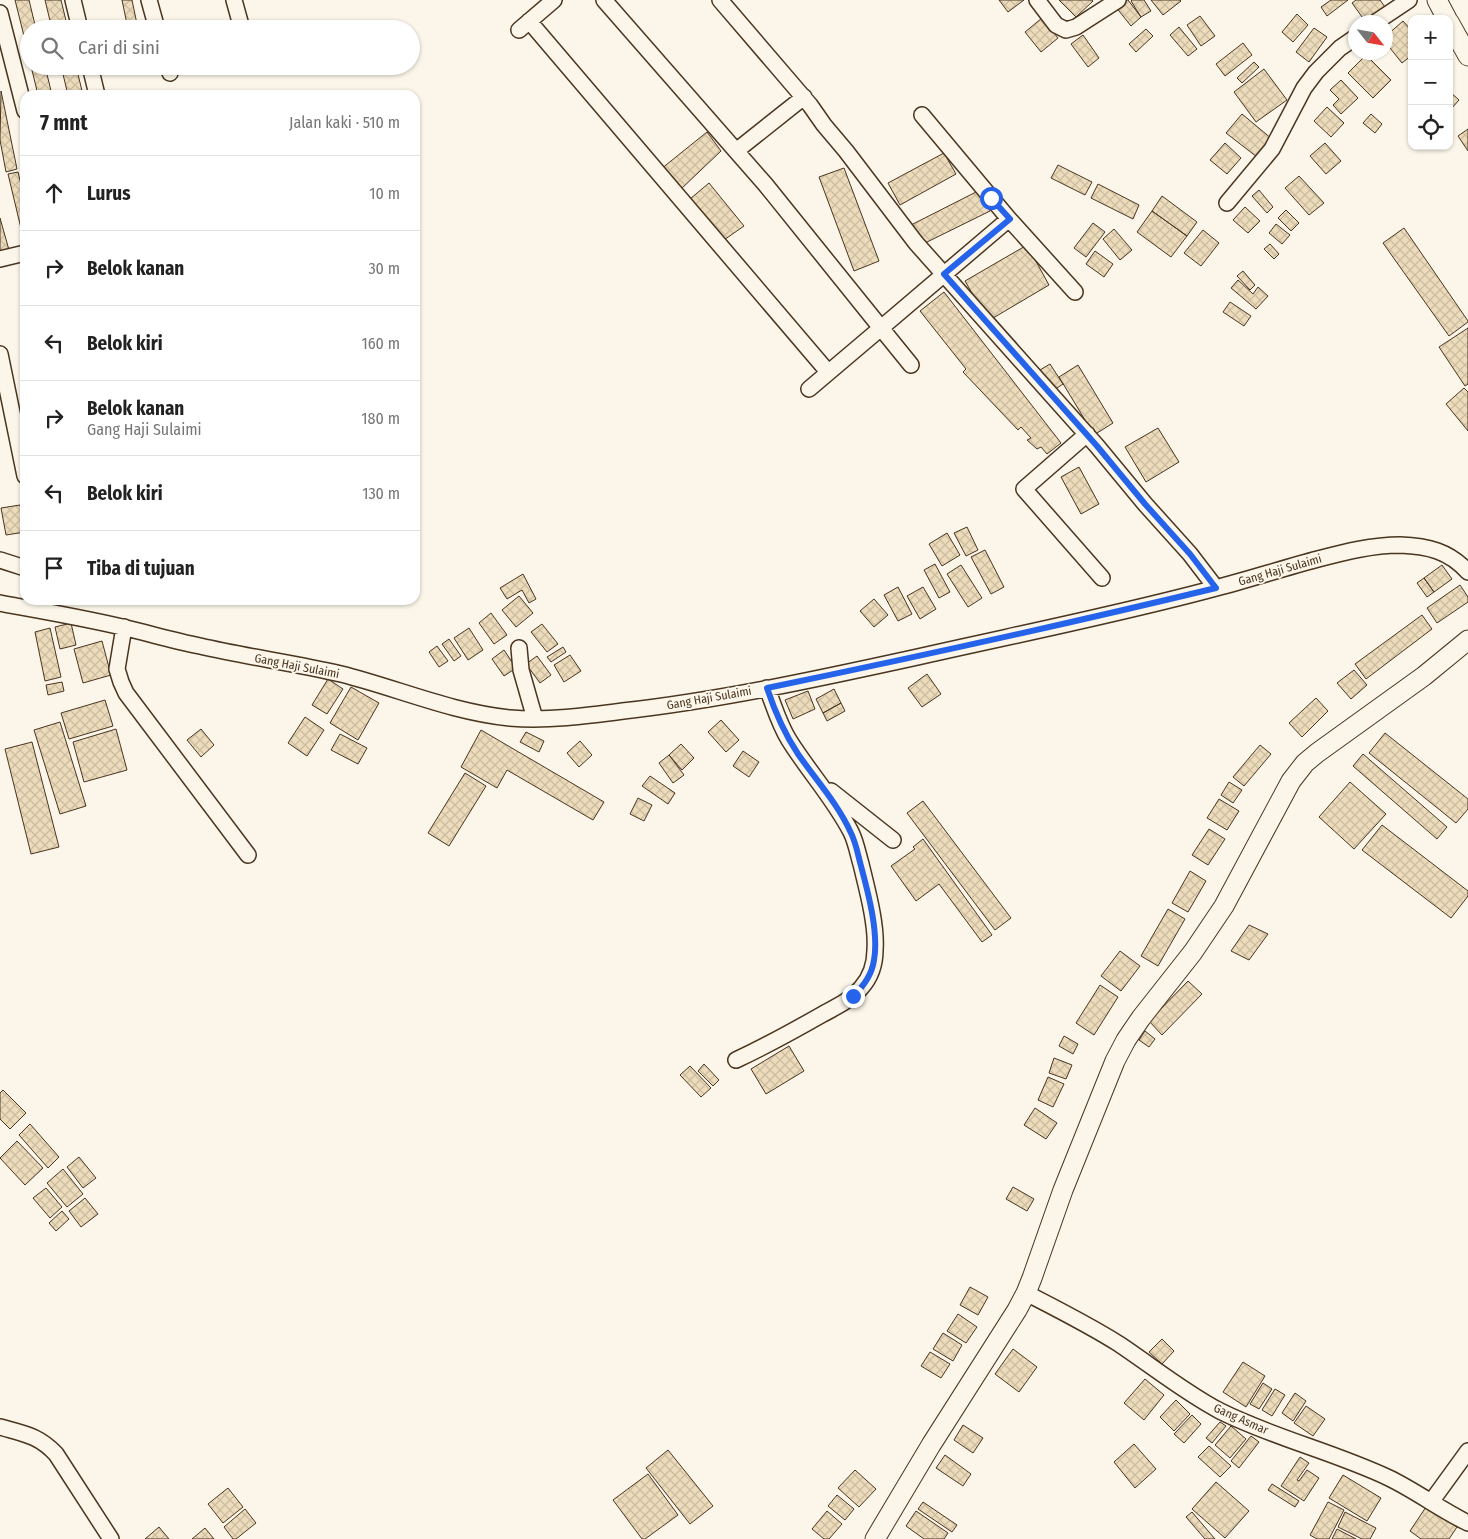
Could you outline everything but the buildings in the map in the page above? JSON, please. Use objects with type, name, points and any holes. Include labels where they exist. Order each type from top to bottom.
[{"type":"street","points":[[73,0],[78,20]]},
{"type":"street","points":[[149,0],[155,20]]},
{"type":"street","points":[[234,0],[240,20]]},
{"type":"street","points":[[554,0],[524,25],[828,372]]},
{"type":"street","points":[[604,0],[765,184],[911,365]]},
{"type":"street","points":[[720,0],[804,97],[897,219],[1190,554],[1216,588]]},
{"type":"street","points":[[1037,0],[1056,24],[1066,30],[1076,27],[1118,0]]},
{"type":"street","points":[[1437,0],[1445,15]]},
{"type":"street","points":[[1385,15],[1402,2]]},
{"type":"street","points":[[0,13],[20,91]]},
{"type":"street","points":[[1453,29],[1468,56]]},
{"type":"street","points":[[1227,203],[1272,149],[1304,88],[1316,72],[1334,53],[1348,43]]},
{"type":"street","points":[[92,75],[96,90]]},
{"type":"street","points":[[736,151],[804,97]]},
{"type":"street","points":[[922,115],[1074,292]]},
{"type":"street","points":[[809,389],[1010,219]]},
{"type":"street","points":[[0,259],[20,253]]},
{"type":"street","points":[[0,354],[7,429],[20,463]]},
{"type":"street","points":[[1086,434],[1024,489],[1102,578]]},
{"type":"street","name":"Gang Haji Sulaimi","points":[[34,605],[51,606],[124,628],[198,646],[343,675],[424,700],[482,714],[535,719],[656,708],[767,688],[940,652],[1108,614],[1216,588],[1335,555],[1374,547],[1398,545],[1431,548],[1442,551],[1453,558],[1468,572]]},
{"type":"street","points":[[0,560],[20,566]]},
{"type":"street","name":"Gang Haji Sulaimi","points":[[0,603],[20,604]]},
{"type":"street","points":[[124,628],[117,668],[126,693],[248,855]]},
{"type":"street","points":[[875,1539],[1026,1293],[1074,1162],[1126,1040],[1141,1018],[1194,952],[1224,906],[1291,781],[1304,763],[1424,676],[1468,640]]},
{"type":"street","points":[[519,648],[521,670],[535,719]]},
{"type":"street","points":[[736,1060],[803,1026],[853,996],[861,988],[872,970],[876,938],[858,853],[852,834],[820,782],[798,754],[780,723],[767,688]]},
{"type":"street","points":[[820,782],[893,840]]},
{"type":"street","name":"Gang Asmar","points":[[1026,1293],[1104,1335],[1218,1410],[1243,1422],[1389,1478],[1468,1523]]},
{"type":"street","points":[[0,1427],[38,1438],[56,1454],[111,1539]]},
{"type":"street","points":[[1431,1502],[1468,1451]]},
{"type":"route","points":[[853,996],[867,980],[872,970],[876,938],[858,853],[852,834],[844,820],[820,782],[788,739],[767,688],[894,662],[1216,588],[1190,554],[1097,446],[944,274],[1010,219],[991,198]]}]
